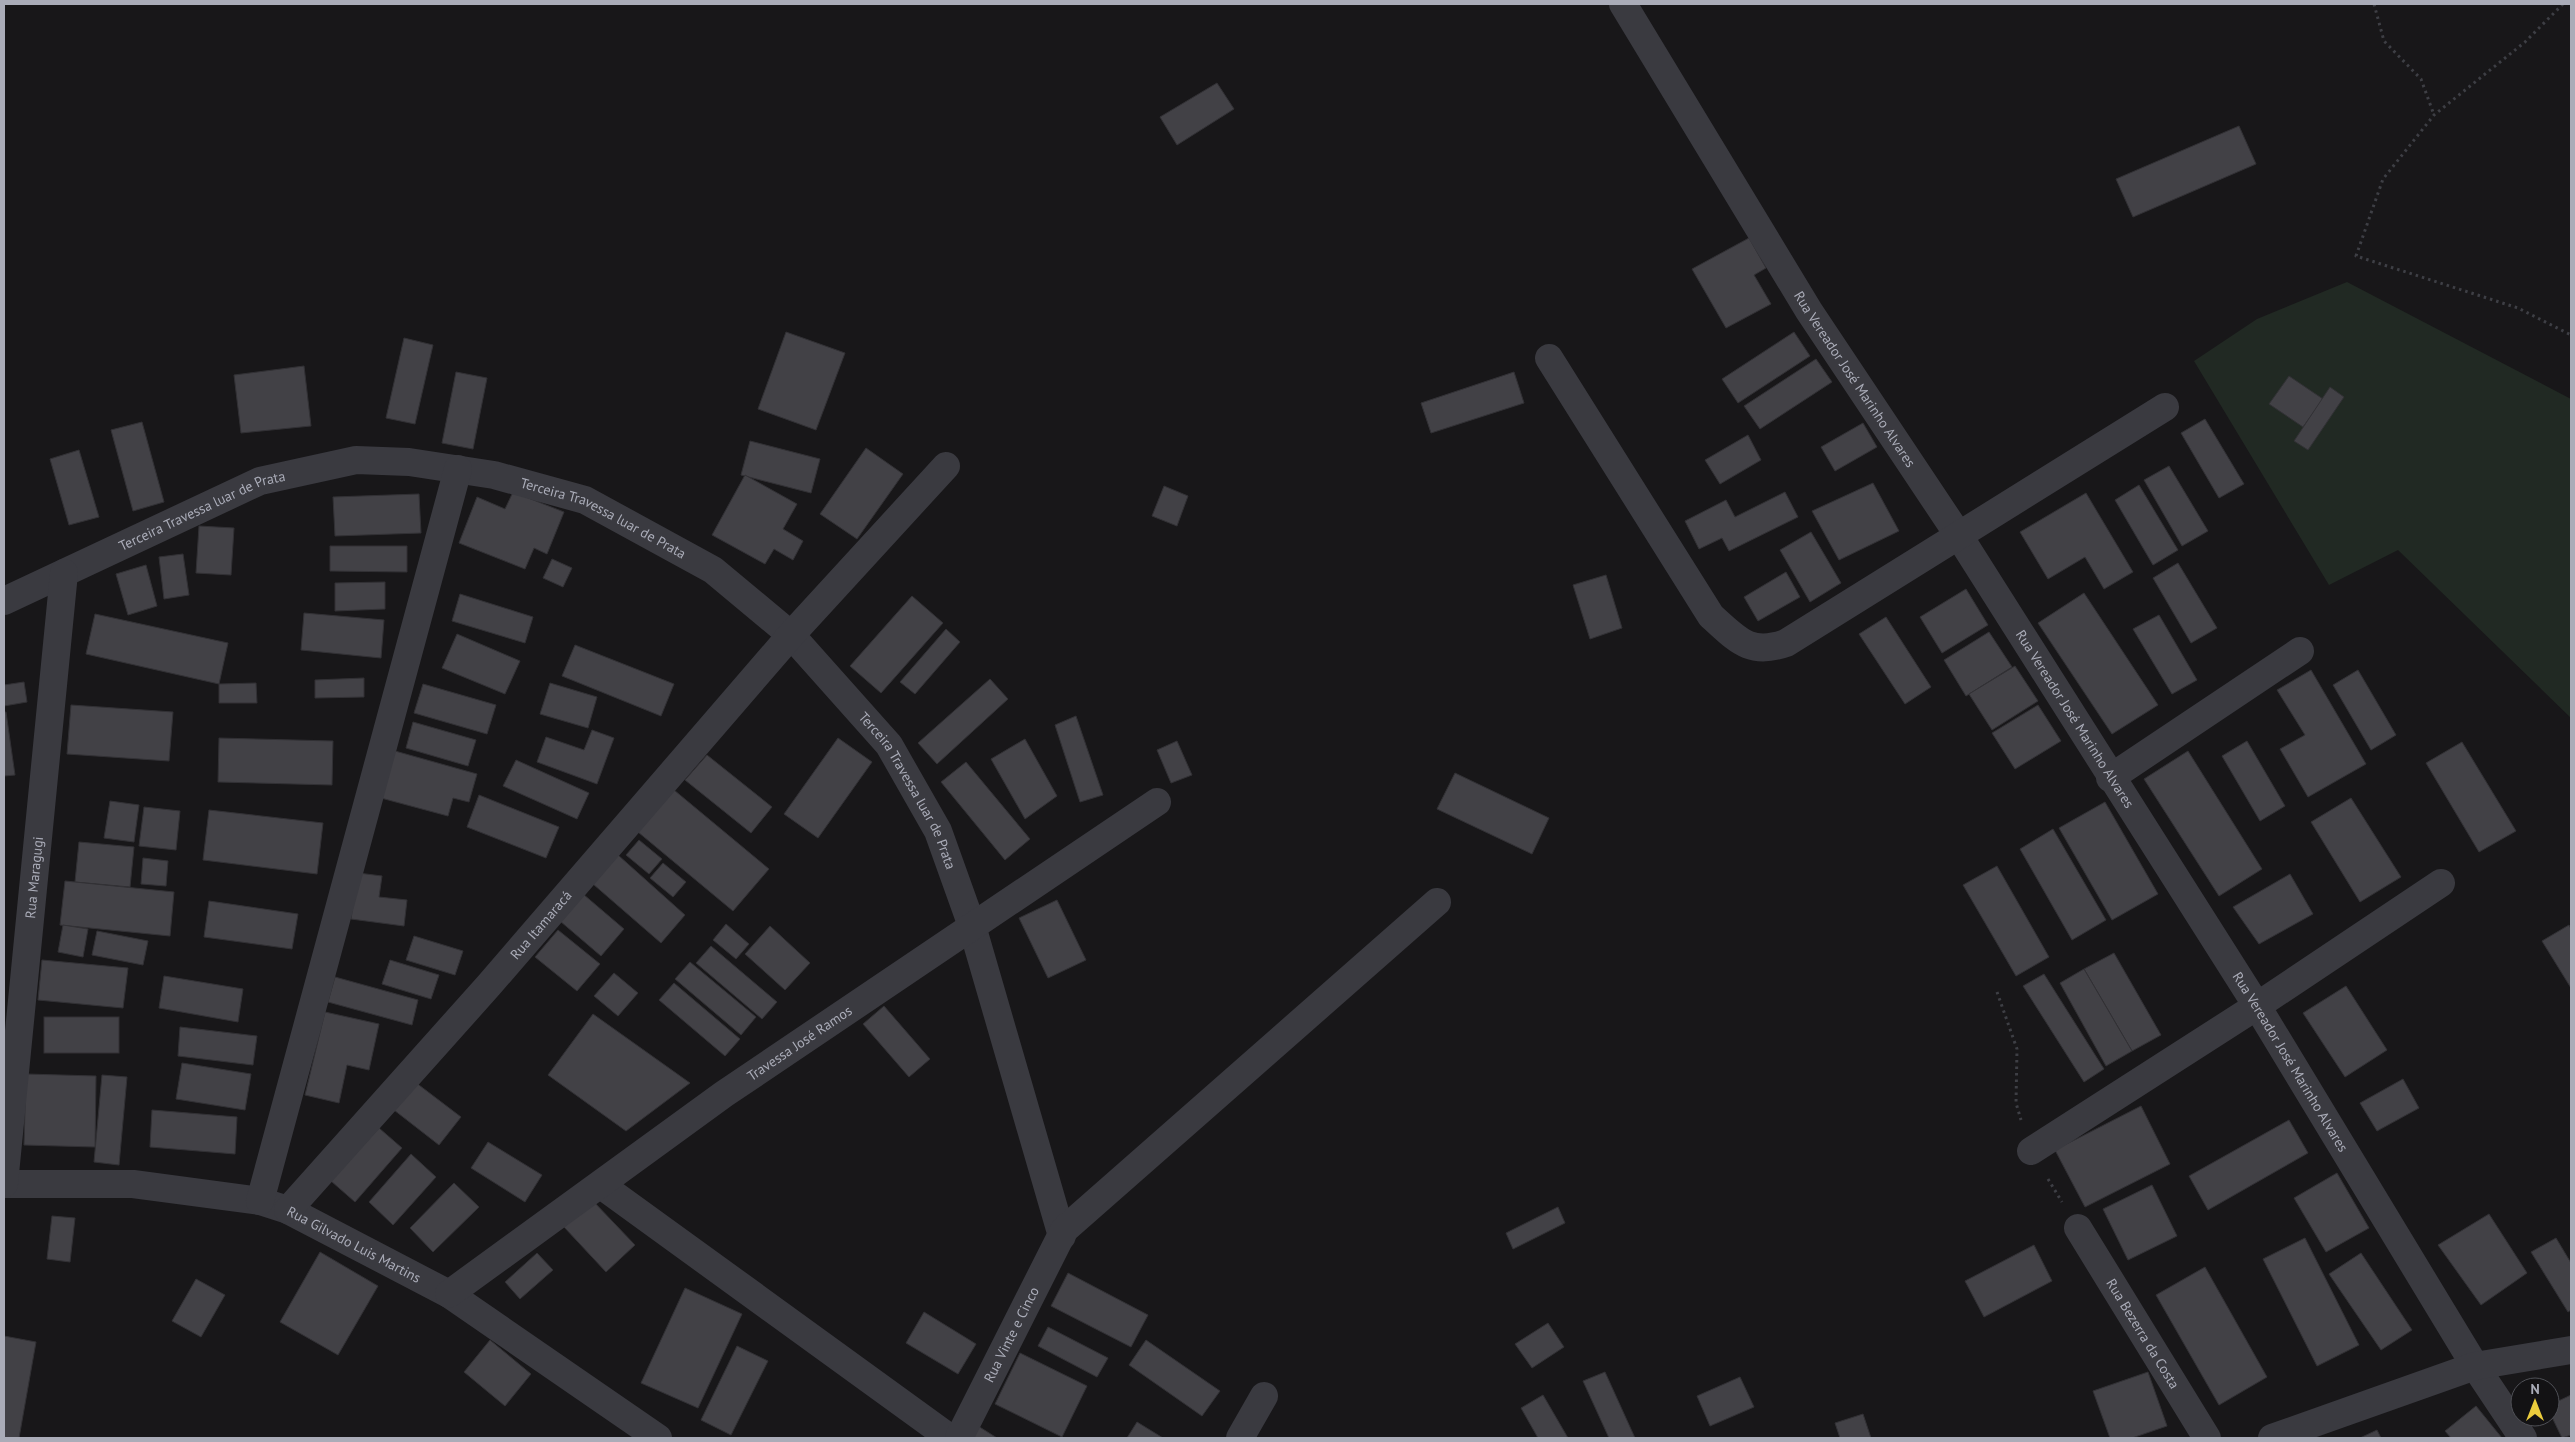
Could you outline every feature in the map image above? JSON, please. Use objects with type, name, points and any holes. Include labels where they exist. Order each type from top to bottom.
[{"type":"street","name":"Rua Vereador José Marinho Alvares","points":[[1623,4],[1809,312],[1959,536],[2110,778],[2257,1006],[2475,1366],[2523,1438]]},
{"type":"street","points":[[1548,358],[1711,616],[1740,643],[1769,649],[1786,643],[2166,407]]},
{"type":"street","name":"Terceira Travessa luar de Prata","points":[[4,601],[260,481],[356,460],[409,462],[494,475],[585,500],[713,570],[791,635],[889,745],[938,831],[972,926],[1063,1233]]},
{"type":"street","name":"Rua Itamaracá","points":[[288,1210],[502,970],[791,635],[946,466]]},
{"type":"street","points":[[260,1201],[458,469]]},
{"type":"street","name":"Rua Maragugi","points":[[4,1184],[64,573]]},
{"type":"street","points":[[2110,778],[2300,651]]},
{"type":"street","name":"Travessa José Ramos","points":[[449,1294],[724,1094],[1157,802]]},
{"type":"street","points":[[2031,1151],[2257,1006],[2441,883]]},
{"type":"street","points":[[1063,1233],[1437,902]]},
{"type":"street","name":"Rua Gilvado Luis Martins","points":[[4,1184],[133,1184],[260,1201],[288,1210],[449,1294],[658,1438]]},
{"type":"street","points":[[601,1185],[950,1438]]},
{"type":"street","name":"Rua Bezerra da Costa","points":[[2078,1228],[2207,1438]]},
{"type":"street","name":"Rua Vinte e Cinco","points":[[959,1438],[1063,1233]]},
{"type":"street","points":[[2282,1436],[2475,1366],[2571,1350]]},
{"type":"street","points":[[1240,1438],[1264,1396]]},
{"type":"path","points":[[2374,4],[2384,41],[2421,79],[2434,115]]},
{"type":"path","points":[[2563,4],[2525,42],[2434,115],[2383,179],[2356,256],[2518,308],[2571,335]]},
{"type":"shaded area","points":[[2347,282],[2571,399],[2571,718],[2398,550],[2329,585],[2194,361],[2257,319]]},
{"type":"building","points":[[1217,83],[1234,109],[1177,145],[1160,117]]},
{"type":"building","points":[[2239,126],[2256,164],[2133,217],[2116,179]]},
{"type":"building","points":[[1749,238],[1766,268],[1754,275],[1771,304],[1726,328],[1692,269]]},
{"type":"building","points":[[786,332],[845,353],[816,430],[758,409]]},
{"type":"building","points":[[1794,332],[1810,356],[1738,403],[1722,379]]},
{"type":"building","points":[[404,338],[433,345],[415,424],[386,418]]},
{"type":"building","points":[[1816,359],[1832,382],[1760,429],[1744,406]]},
{"type":"building","points":[[304,366],[311,426],[241,433],[234,375]]},
{"type":"building","points":[[456,372],[487,378],[473,449],[442,443]]},
{"type":"building","points":[[1514,372],[1524,403],[1431,433],[1421,403]]},
{"type":"building","points":[[2289,376],[2323,399],[2303,427],[2269,404]]},
{"type":"building","points":[[2330,387],[2344,397],[2308,450],[2294,441]]},
{"type":"building","points":[[2205,419],[2244,484],[2219,498],[2181,433]]},
{"type":"building","points":[[142,422],[164,502],[133,511],[111,430]]},
{"type":"building","points":[[1863,423],[1877,447],[1835,471],[1821,447]]},
{"type":"building","points":[[1748,435],[1761,460],[1720,484],[1705,460]]},
{"type":"building","points":[[750,441],[820,459],[811,493],[741,475]]},
{"type":"building","points":[[866,448],[903,474],[857,539],[820,514]]},
{"type":"building","points":[[79,450],[99,517],[69,525],[50,459]]},
{"type":"building","points":[[2169,466],[2208,531],[2182,546],[2144,480]]},
{"type":"building","points":[[745,475],[797,504],[783,529],[803,541],[793,560],[774,549],[765,564],[712,535]]},
{"type":"building","points":[[1873,483],[1899,531],[1839,560],[1812,511]]},
{"type":"building","points":[[2139,485],[2178,550],[2153,565],[2115,500]]},
{"type":"building","points":[[1164,486],[1188,496],[1177,526],[1152,516]]},
{"type":"building","points":[[513,492],[564,512],[547,554],[534,548],[525,569],[459,543],[477,497],[505,509]]},
{"type":"building","points":[[1785,492],[1798,517],[1729,551],[1722,538],[1699,549],[1685,521],[1726,500],[1735,517]]},
{"type":"building","points":[[2086,493],[2133,572],[2104,589],[2085,557],[2048,579],[2020,532]]},
{"type":"building","points":[[419,494],[421,533],[335,536],[333,497]]},
{"type":"building","points":[[199,526],[234,528],[231,575],[196,573]]},
{"type":"building","points":[[1811,532],[1841,583],[1810,602],[1780,550]]},
{"type":"building","points":[[330,546],[407,546],[407,572],[330,571]]},
{"type":"building","points":[[183,554],[189,595],[164,599],[159,557]]},
{"type":"building","points":[[552,559],[572,568],[563,587],[543,578]]},
{"type":"building","points":[[2178,563],[2217,628],[2191,643],[2153,578]]},
{"type":"building","points":[[146,565],[157,606],[128,615],[116,574]]},
{"type":"building","points":[[1786,572],[1800,597],[1758,621],[1744,597]]},
{"type":"building","points":[[1606,575],[1622,628],[1590,639],[1573,585]]},
{"type":"building","points":[[385,582],[385,609],[335,611],[335,583]]},
{"type":"building","points":[[1966,589],[1988,625],[1942,653],[1920,617]]},
{"type":"building","points":[[2084,593],[2158,705],[2112,734],[2038,623]]},
{"type":"building","points":[[460,594],[533,617],[525,643],[452,621]]},
{"type":"building","points":[[912,596],[943,623],[881,693],[850,666]]},
{"type":"building","points":[[304,613],[384,620],[381,658],[301,650]]},
{"type":"building","points":[[95,614],[228,643],[219,684],[86,654]]},
{"type":"building","points":[[2159,615],[2197,680],[2172,694],[2133,629]]},
{"type":"building","points":[[1886,617],[1931,687],[1905,704],[1859,634]]},
{"type":"building","points":[[946,629],[960,642],[915,694],[900,682]]},
{"type":"building","points":[[1989,632],[2012,667],[1966,696],[1944,660]]},
{"type":"building","points":[[457,634],[520,661],[505,694],[442,668]]},
{"type":"building","points":[[575,645],[674,684],[661,716],[562,676]]},
{"type":"building","points":[[2015,666],[2038,701],[1992,730],[1969,694]]},
{"type":"building","points":[[2311,670],[2366,764],[2308,797],[2280,749],[2305,735],[2277,690]]},
{"type":"building","points":[[2358,670],[2396,735],[2371,750],[2333,685]]},
{"type":"building","points":[[364,678],[364,697],[315,698],[315,680]]},
{"type":"building","points":[[990,679],[1008,699],[937,764],[918,743]]},
{"type":"building","points":[[24,682],[27,702],[4,706],[4,685]]},
{"type":"building","points":[[256,683],[257,703],[219,703],[219,684]]},
{"type":"building","points":[[550,683],[597,697],[588,728],[540,714]]},
{"type":"building","points":[[423,684],[496,705],[487,734],[414,713]]},
{"type":"building","points":[[71,705],[173,712],[169,761],[67,754]]},
{"type":"building","points":[[2038,705],[2061,741],[2015,769],[1992,733]]},
{"type":"building","points":[[4,712],[6,712],[15,775],[4,776]]},
{"type":"building","points":[[1076,716],[1103,795],[1080,802],[1055,725]]},
{"type":"building","points":[[413,722],[476,740],[468,766],[406,748]]},
{"type":"building","points":[[592,730],[614,738],[597,784],[537,762],[546,737],[584,750]]},
{"type":"building","points":[[219,738],[333,741],[332,785],[218,782]]},
{"type":"building","points":[[838,738],[872,762],[818,838],[784,814]]},
{"type":"building","points":[[1025,739],[1057,796],[1025,819],[991,759]]},
{"type":"building","points":[[1177,741],[1192,775],[1171,783],[1157,750]]},
{"type":"building","points":[[2247,741],[2285,806],[2260,821],[2222,756]]},
{"type":"building","points":[[2462,742],[2516,831],[2479,852],[2426,763]]},
{"type":"building","points":[[395,751],[477,774],[469,802],[453,798],[448,816],[381,798]]},
{"type":"building","points":[[2188,751],[2262,869],[2219,896],[2144,779]]},
{"type":"building","points":[[707,755],[772,807],[751,833],[685,780]]},
{"type":"building","points":[[516,760],[589,793],[577,819],[503,786]]},
{"type":"building","points":[[966,762],[1030,839],[1005,860],[941,782]]},
{"type":"building","points":[[1455,773],[1549,818],[1532,854],[1437,809]]},
{"type":"building","points":[[674,790],[769,869],[733,911],[638,832]]},
{"type":"building","points":[[479,795],[559,827],[546,858],[467,827]]},
{"type":"building","points":[[2351,798],[2401,877],[2360,902],[2311,822]]},
{"type":"building","points":[[110,801],[139,805],[134,842],[104,838]]},
{"type":"building","points":[[2105,802],[2158,894],[2112,920],[2059,828]]},
{"type":"building","points":[[144,807],[180,811],[176,850],[139,846]]},
{"type":"building","points":[[209,810],[323,823],[317,874],[203,860]]},
{"type":"building","points":[[2053,829],[2106,920],[2072,940],[2020,849]]},
{"type":"building","points":[[639,840],[662,859],[649,874],[626,855]]},
{"type":"building","points":[[79,842],[134,847],[130,887],[75,882]]},
{"type":"building","points":[[618,855],[685,915],[661,943],[593,884]]},
{"type":"building","points":[[143,858],[168,861],[166,886],[141,884]]},
{"type":"building","points":[[663,863],[686,882],[673,897],[650,878]]},
{"type":"building","points":[[1997,866],[2049,957],[2016,976],[1963,885]]},
{"type":"building","points":[[358,873],[382,876],[379,897],[407,900],[404,926],[351,919]]},
{"type":"building","points":[[2290,874],[2313,914],[2259,944],[2233,907]]},
{"type":"building","points":[[65,881],[174,892],[170,936],[60,925]]},
{"type":"building","points":[[583,894],[624,929],[601,956],[560,921]]},
{"type":"building","points":[[1057,900],[1086,960],[1048,978],[1019,918]]},
{"type":"building","points":[[209,901],[298,914],[292,949],[204,937]]},
{"type":"building","points":[[726,924],[749,944],[736,959],[713,940]]},
{"type":"building","points":[[63,925],[88,929],[83,957],[58,952]]},
{"type":"building","points":[[2569,925],[2571,929],[2571,988],[2542,941]]},
{"type":"building","points":[[770,926],[810,963],[785,990],[745,954]]},
{"type":"building","points":[[558,930],[600,964],[577,991],[535,957]]},
{"type":"building","points":[[97,931],[148,941],[143,965],[92,955]]},
{"type":"building","points":[[414,936],[463,951],[455,975],[406,960]]},
{"type":"building","points":[[711,946],[777,1002],[762,1019],[696,963]]},
{"type":"building","points":[[2114,953],[2161,1035],[2132,1051],[2084,969]]},
{"type":"building","points":[[42,960],[128,968],[123,1008],[38,1000]]},
{"type":"building","points":[[390,960],[439,975],[431,999],[382,984]]},
{"type":"building","points":[[690,962],[756,1017],[741,1035],[675,979]]},
{"type":"building","points":[[2084,969],[2132,1051],[2106,1066],[2060,983]]},
{"type":"building","points":[[614,973],[638,993],[618,1016],[594,996]]},
{"type":"building","points":[[2044,974],[2104,1069],[2084,1082],[2023,986]]},
{"type":"building","points":[[164,976],[243,989],[238,1022],[159,1008]]},
{"type":"building","points":[[335,977],[418,1000],[412,1025],[328,1002]]},
{"type":"building","points":[[674,983],[740,1039],[725,1056],[659,1000]]},
{"type":"building","points":[[2346,986],[2387,1050],[2345,1077],[2303,1013]]},
{"type":"building","points":[[884,1006],[930,1059],[909,1077],[863,1024]]},
{"type":"building","points":[[325,1012],[379,1024],[369,1070],[347,1065],[339,1103],[305,1095]]},
{"type":"building","points":[[593,1014],[690,1083],[626,1131],[548,1075]]},
{"type":"building","points":[[44,1017],[119,1017],[119,1053],[44,1053]]},
{"type":"building","points":[[180,1027],[257,1036],[253,1065],[178,1056]]},
{"type":"building","points":[[182,1063],[251,1074],[245,1110],[176,1099]]},
{"type":"building","points":[[26,1074],[96,1076],[95,1147],[24,1145]]},
{"type":"building","points":[[102,1075],[127,1077],[119,1165],[94,1162]]},
{"type":"building","points":[[2403,1079],[2419,1108],[2377,1131],[2360,1103]]},
{"type":"building","points":[[415,1082],[461,1117],[439,1145],[394,1110]]},
{"type":"building","points":[[2141,1106],[2170,1164],[2085,1207],[2055,1150]]},
{"type":"building","points":[[152,1110],[237,1117],[235,1154],[150,1147]]},
{"type":"building","points":[[2289,1120],[2308,1153],[2208,1210],[2189,1176]]},
{"type":"building","points":[[379,1128],[402,1148],[355,1202],[331,1181]]},
{"type":"building","points":[[488,1142],[542,1175],[525,1202],[471,1168]]},
{"type":"building","points":[[411,1154],[436,1177],[393,1225],[369,1202]]},
{"type":"building","points":[[2337,1173],[2369,1228],[2326,1252],[2294,1198]]},
{"type":"building","points":[[454,1183],[479,1207],[433,1252],[410,1228]]},
{"type":"building","points":[[2152,1185],[2177,1236],[2128,1260],[2103,1209]]},
{"type":"building","points":[[593,1201],[635,1245],[606,1272],[564,1227]]},
{"type":"building","points":[[1558,1207],[1565,1223],[1513,1249],[1506,1233]]},
{"type":"building","points":[[2489,1214],[2527,1273],[2481,1305],[2438,1245]]},
{"type":"building","points":[[52,1216],[75,1218],[70,1262],[47,1259]]},
{"type":"building","points":[[2305,1238],[2359,1345],[2317,1366],[2263,1259]]},
{"type":"building","points":[[2556,1238],[2571,1263],[2571,1310],[2568,1312],[2531,1252]]},
{"type":"building","points":[[2034,1245],[2052,1281],[1984,1317],[1965,1281]]},
{"type":"building","points":[[320,1252],[378,1286],[338,1355],[280,1322]]},
{"type":"building","points":[[537,1253],[553,1270],[520,1299],[505,1282]]},
{"type":"building","points":[[2361,1253],[2412,1330],[2381,1350],[2329,1274]]},
{"type":"building","points":[[2205,1267],[2267,1377],[2219,1405],[2156,1295]]},
{"type":"building","points":[[1068,1273],[1148,1315],[1131,1347],[1051,1306]]},
{"type":"building","points":[[196,1279],[225,1295],[201,1337],[172,1321]]},
{"type":"building","points":[[685,1288],[742,1314],[698,1408],[641,1383]]},
{"type":"building","points":[[924,1312],[976,1344],[958,1374],[906,1343]]},
{"type":"building","points":[[1548,1323],[1564,1347],[1532,1368],[1515,1344]]},
{"type":"building","points":[[1048,1327],[1108,1358],[1097,1377],[1038,1346]]},
{"type":"building","points":[[4,1336],[36,1342],[19,1438],[4,1438]]},
{"type":"building","points":[[490,1340],[531,1374],[505,1406],[464,1372]]},
{"type":"building","points":[[1146,1340],[1220,1391],[1202,1416],[1129,1365]]},
{"type":"building","points":[[737,1346],[768,1361],[731,1435],[701,1420]]},
{"type":"building","points":[[1020,1353],[1087,1386],[1062,1437],[995,1404]]},
{"type":"building","points":[[1605,1372],[1635,1438],[1609,1438],[1583,1381]]},
{"type":"building","points":[[2148,1372],[2167,1426],[2132,1438],[2110,1438],[2093,1391]]},
{"type":"building","points":[[1740,1377],[1754,1407],[1710,1426],[1697,1396]]},
{"type":"building","points":[[1543,1395],[1568,1438],[1538,1438],[1521,1408]]},
{"type":"building","points":[[2571,1395],[2571,1435],[2562,1438],[2557,1427],[2560,1427],[2560,1400]]},
{"type":"building","points":[[2476,1406],[2502,1438],[2451,1438],[2445,1431]]},
{"type":"building","points":[[1863,1414],[1871,1438],[1840,1438],[1835,1423]]},
{"type":"building","points":[[1137,1422],[1163,1438],[1127,1438]]},
{"type":"building","points":[[978,1426],[997,1438],[970,1438]]},
{"type":"building","points":[[2377,1430],[2381,1438],[2360,1438]]}]
